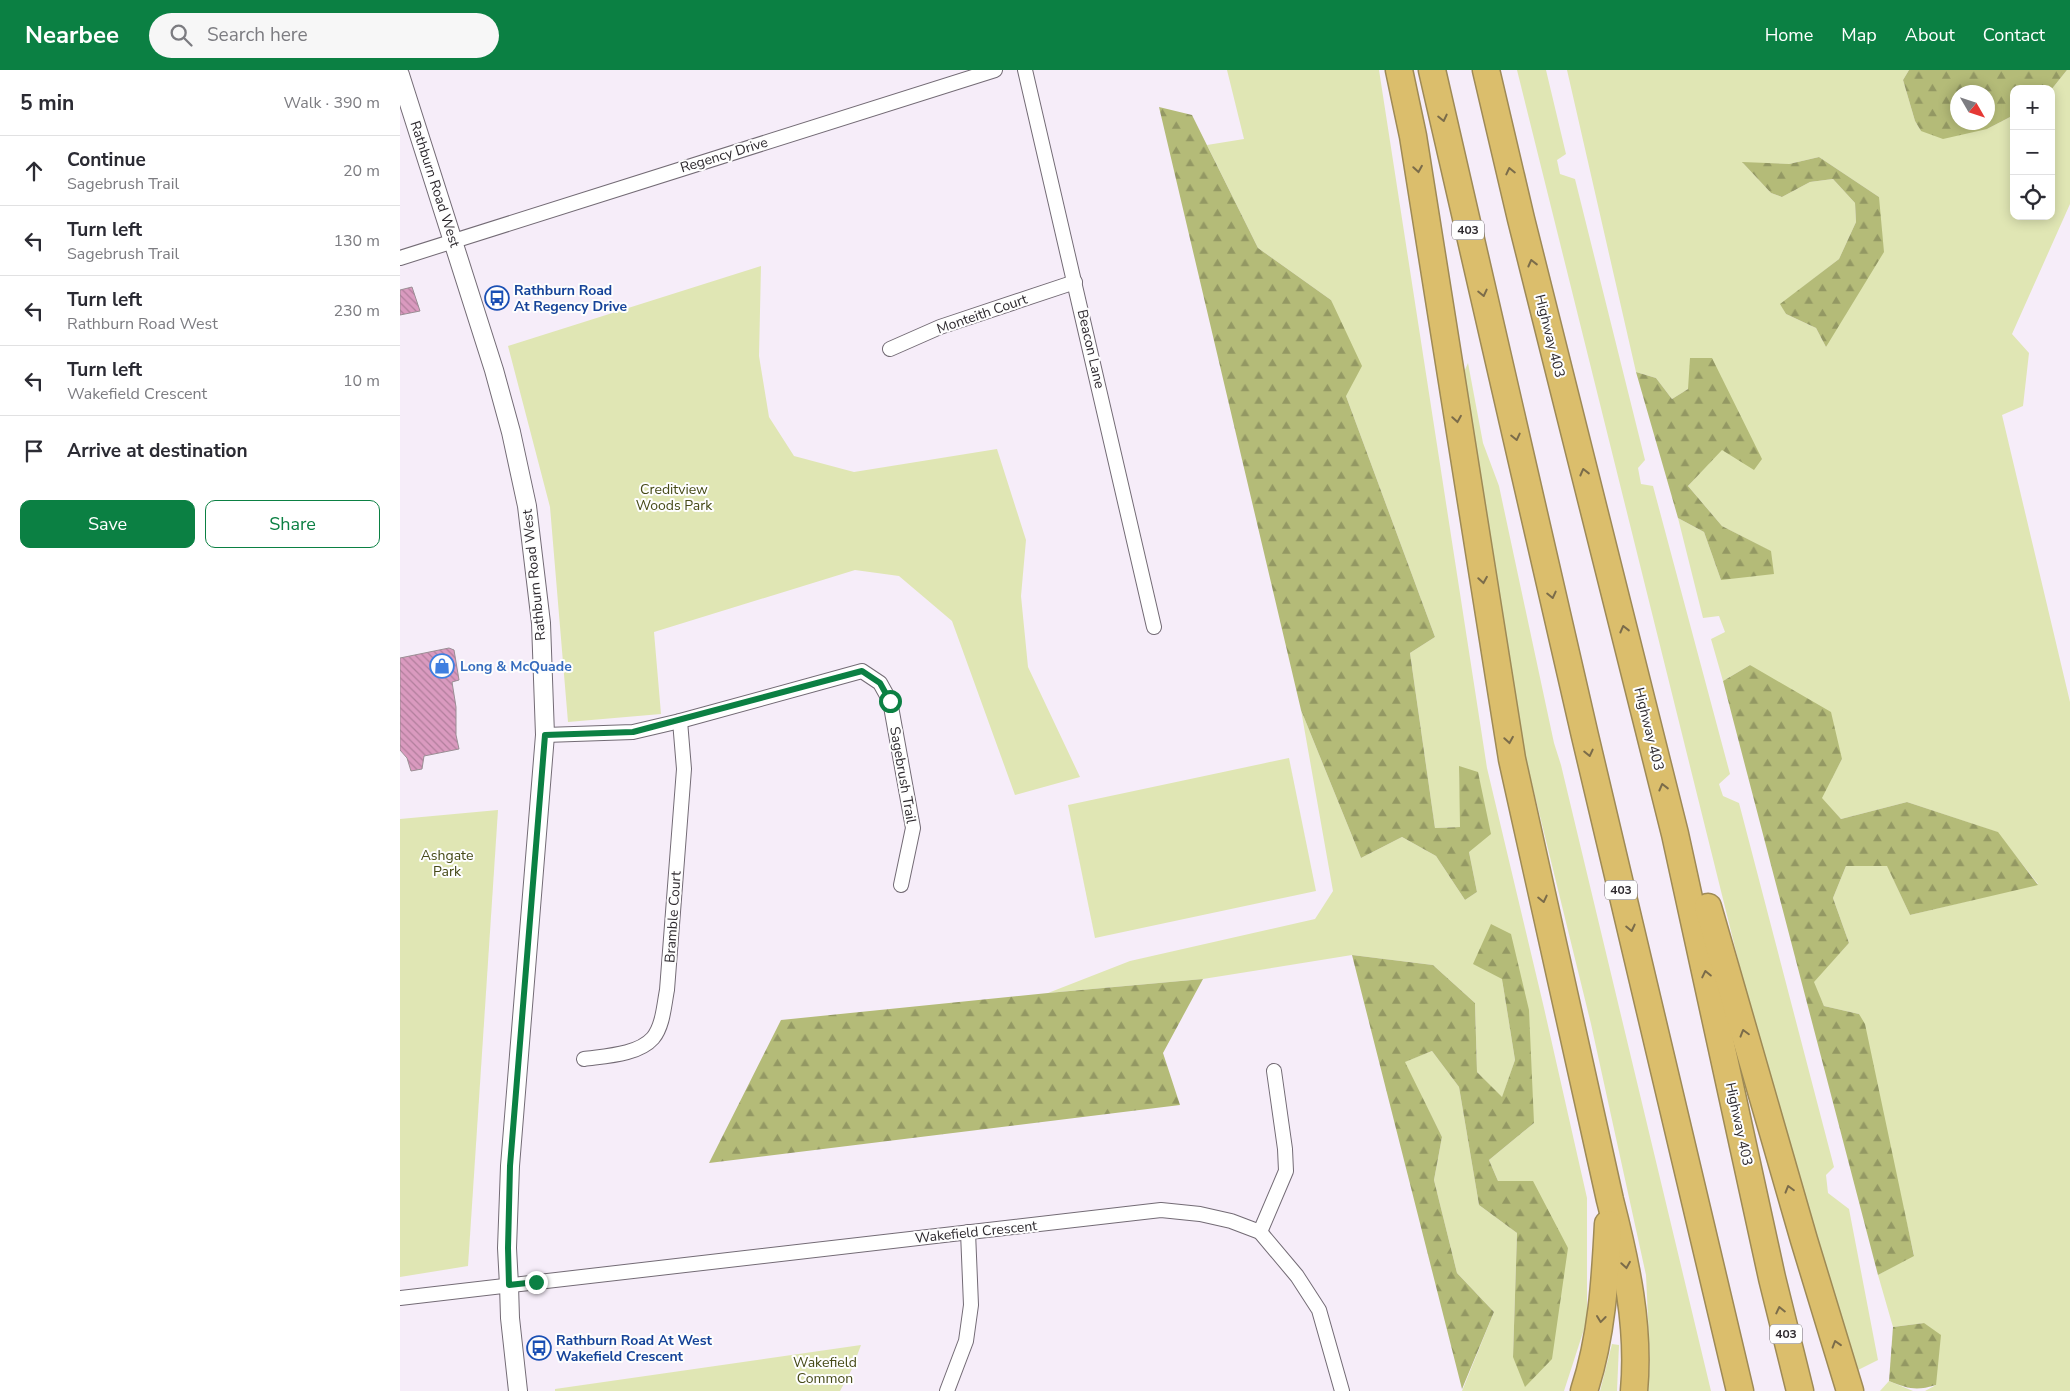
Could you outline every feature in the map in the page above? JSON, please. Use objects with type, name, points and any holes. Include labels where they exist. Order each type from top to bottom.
[{"type":"highway","points":[[1399,70],[1413,136],[1512,759],[1610,1200],[1625,1258],[1632,1305],[1636,1356],[1634,1391]]},
{"type":"highway","name":"403","points":[[1432,70],[1578,708],[1740,1391]]},
{"type":"highway","name":"Highway 403","points":[[1486,70],[1523,228],[1675,834],[1772,1278],[1800,1391]]},
{"type":"highway","points":[[1675,834],[1704,892],[1804,1240],[1850,1391]]},
{"type":"highway","points":[[1584,1391],[1593,1363],[1600,1327],[1610,1200]]},
{"type":"street","name":"Regency Drive","points":[[400,258],[995,70]]},
{"type":"street","name":"Beacon Lane","points":[[1025,70],[1154,628]]},
{"type":"street","name":"Rathburn Road West","points":[[400,75],[494,370],[511,432],[527,506],[541,623],[545,735],[510,1166],[508,1248],[510,1318],[518,1391]]},
{"type":"street","name":"Monteith Court","points":[[890,349],[940,327],[1075,282]]},
{"type":"street","name":"Sagebrush Trail","points":[[545,735],[633,732],[862,671],[880,683],[890,701],[913,828],[901,884]]},
{"type":"street","name":"Bramble Court","points":[[584,1059],[631,1052],[653,1038],[661,1020],[667,990],[684,769],[680,721]]},
{"type":"street","points":[[1260,1232],[1286,1171],[1285,1149],[1274,1071]]},
{"type":"street","name":"Wakefield Crescent","points":[[400,1298],[1161,1210],[1200,1214],[1231,1221],[1260,1232],[1297,1276],[1319,1310],[1342,1391]]},
{"type":"street","points":[[947,1391],[966,1341],[971,1304],[968,1232]]},
{"type":"green space","points":[[1227,70],[1379,70],[1487,768],[1587,1198],[1587,1320],[1564,1391],[1462,1391],[1494,1312],[1457,1273],[1434,1180],[1442,1137],[1404,1062],[1432,1051],[1459,1087],[1479,1205],[1517,1233],[1513,1357],[1568,1248],[1498,1181],[1489,1160],[1534,1123],[1502,979],[1515,1060],[1502,1098],[1477,1072],[1475,1003],[1433,965],[1352,955],[1203,979],[1048,993],[1130,961],[1315,919],[1333,891],[1301,710],[1361,858],[1402,837],[1436,856],[1465,900],[1477,892],[1469,852],[1459,766],[1461,827],[1435,828],[1410,653],[1435,637],[1346,396],[1331,300],[1258,248],[1207,145],[1244,139]]},
{"type":"green space","points":[[1517,70],[1546,70],[1566,154],[1557,160],[1560,174],[1575,179],[1645,460],[1638,468],[1641,484],[1653,486],[1730,774],[1719,784],[1723,796],[1739,803],[1834,1167],[1826,1175],[1828,1193],[1849,1209],[1878,1360],[1856,1371],[1761,1052]]},
{"type":"green space","points":[[1567,70],[1909,70],[1903,80],[1915,121],[1921,131],[1995,130],[1995,125],[2010,117],[2010,220],[2055,220],[2055,85],[2067,70],[2070,70],[2070,204],[2012,334],[2029,353],[2023,406],[2002,415],[2070,702],[2070,1391],[1925,1391],[1936,1385],[1924,1323],[1893,1327],[1878,1275],[1914,1255],[1859,1014],[1824,1006],[1813,982],[1849,943],[1833,898],[1846,866],[1887,865],[1910,915],[2038,884],[1997,832],[1907,802],[1841,819],[1821,798],[1842,759],[1750,665],[1723,681],[1711,639],[1725,632],[1719,616],[1703,618],[1678,518],[1704,532],[1721,580],[1770,551],[1722,526],[1688,486],[1722,449],[1754,469],[1688,389],[1672,399],[1656,378],[1636,372]],"holes":[[[1819,157],[1879,197],[1826,347],[1816,328],[1786,314],[1781,304],[1839,259],[1856,222],[1855,203],[1833,179],[1810,182],[1782,197],[1771,193],[1743,163],[1789,164]]]},
{"type":"green space","points":[[1909,70],[2067,70],[2055,85],[2010,85],[2010,117],[1995,125],[1995,85],[1950,85],[1950,130],[1983,130],[1943,139],[1921,131],[1915,121],[1903,80]]},
{"type":"green space","points":[[1159,107],[1192,115],[1258,248],[1331,300],[1362,366],[1346,396],[1435,637],[1410,653],[1435,828],[1460,827],[1459,766],[1478,772],[1491,834],[1469,852],[1477,892],[1465,900],[1436,856],[1402,837],[1361,858],[1301,710]]},
{"type":"green space","points":[[1819,157],[1879,197],[1884,252],[1826,347],[1816,328],[1786,314],[1780,304],[1839,259],[1856,222],[1855,203],[1833,179],[1810,182],[1782,197],[1771,193],[1742,162],[1789,164]]},
{"type":"green space","name":"Creditview Woods Park","points":[[761,266],[759,356],[769,417],[794,456],[854,472],[997,449],[1026,540],[1021,596],[1028,667],[1080,777],[1015,795],[952,621],[899,576],[855,570],[654,632],[661,714],[568,722],[550,507],[508,346]]},
{"type":"green space","points":[[1690,358],[1712,358],[1762,459],[1754,470],[1722,450],[1688,486],[1722,526],[1771,551],[1774,574],[1721,580],[1704,532],[1678,518],[1636,372],[1656,378],[1672,399],[1688,389]]},
{"type":"green space","points":[[1468,363],[1483,443],[1499,486],[1554,743],[1561,765],[1711,1391],[1648,1391],[1650,1361],[1646,1275],[1591,1024],[1521,739],[1464,372]]},
{"type":"green space","points":[[1750,665],[1831,712],[1842,759],[1822,798],[1841,819],[1907,802],[1998,832],[2038,885],[1910,915],[1887,866],[1846,866],[1833,898],[1849,943],[1814,982],[1824,1006],[1859,1014],[1865,1024],[1914,1256],[1878,1275],[1723,681]]},
{"type":"green space","points":[[1289,758],[1316,891],[1095,938],[1068,805]]},
{"type":"green space","name":"Ashgate Park","points":[[498,810],[468,1266],[400,1277],[400,819]]},
{"type":"green space","points":[[1491,924],[1511,934],[1529,1010],[1534,1123],[1489,1160],[1498,1181],[1533,1181],[1568,1248],[1552,1359],[1525,1387],[1513,1357],[1517,1233],[1479,1205],[1459,1087],[1432,1051],[1405,1062],[1442,1137],[1434,1180],[1457,1273],[1494,1312],[1462,1389],[1352,955],[1433,965],[1475,1003],[1477,1072],[1502,1097],[1515,1060],[1502,979],[1473,964]]},
{"type":"green space","points":[[1203,979],[1163,1053],[1180,1105],[709,1163],[781,1020]]},
{"type":"green space","points":[[1924,1323],[1941,1335],[1936,1385],[1912,1388],[1889,1381],[1893,1327]]},
{"type":"green space","points":[[1612,1344],[1619,1345],[1617,1391],[1600,1391]]},
{"type":"green space","name":"Wakefield Common","points":[[861,1345],[852,1369],[840,1391],[555,1391],[555,1389]]},
{"type":"green space","points":[[1889,1381],[1913,1391],[1880,1391]]},
{"type":"building","points":[[412,287],[420,311],[400,315],[400,290]]},
{"type":"building","points":[[449,648],[454,650],[459,680],[452,682],[456,707],[456,735],[459,749],[424,756],[422,769],[411,771],[407,758],[400,750],[400,658]]},
{"type":"place","name":"Rathburn Road At Regency Drive","points":[[497,298]]},
{"type":"place","name":"Long & McQuade","points":[[442,666]]},
{"type":"place","name":"Rathburn Road At West Wakefield Crescent","points":[[539,1348]]},
{"type":"route","points":[[536,1282],[509,1285],[508,1248],[510,1166],[545,735],[633,732],[862,671],[880,683],[890,701]]}]
